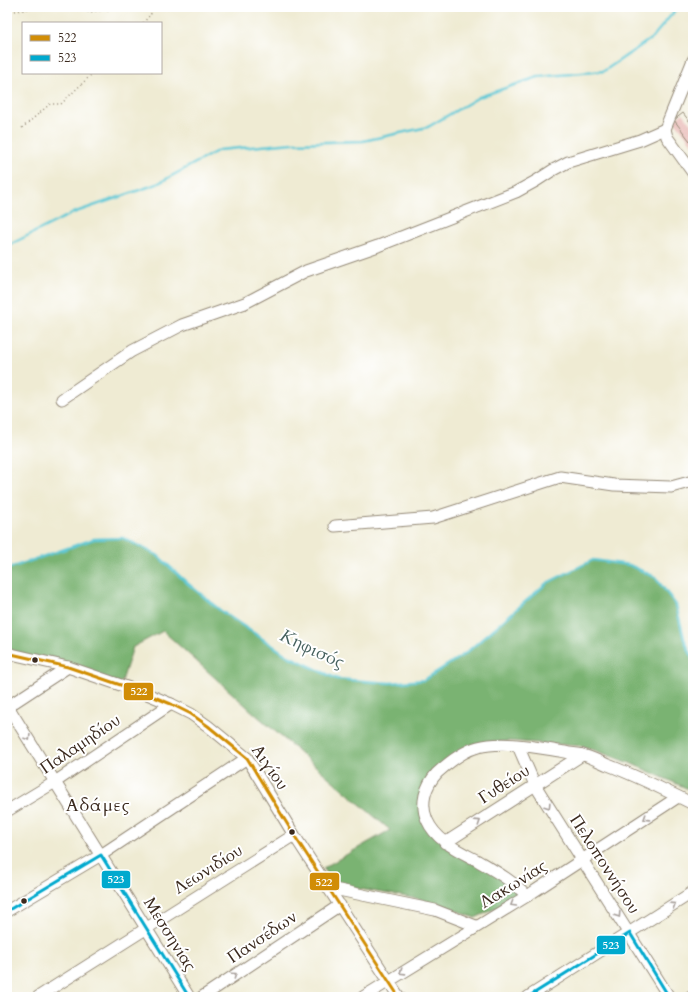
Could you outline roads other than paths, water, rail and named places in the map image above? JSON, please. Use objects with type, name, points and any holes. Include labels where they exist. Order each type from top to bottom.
[{"type":"street","points":[[693,60],[665,129],[668,137],[693,173]]},
{"type":"street","points":[[62,399],[132,351],[162,334],[182,325],[245,304],[306,272],[378,246],[516,192],[568,162],[640,140],[665,129]]},
{"type":"street","points":[[335,526],[432,518],[560,477],[614,485],[671,487],[693,482]]},
{"type":"street","name":"Αιγίου","points":[[7,653],[68,667],[147,694],[171,704],[191,714],[208,726],[247,758],[294,835],[399,997]]},
{"type":"street","points":[[7,706],[68,667]]},
{"type":"street","name":"Παλαμηδίου","points":[[7,811],[55,782],[171,704]]},
{"type":"street","name":"Μεσσηνίας","points":[[7,706],[189,997]]},
{"type":"street","points":[[527,896],[511,881],[445,843],[427,821],[423,807],[423,801],[426,793],[436,775],[457,758],[478,747],[498,745],[518,746],[582,755],[632,774],[693,804]]},
{"type":"street","name":"Πελοποννήσου","points":[[518,746],[535,785],[630,933],[669,997]]},
{"type":"street","name":"Γυθείου","points":[[445,843],[582,755]]},
{"type":"street","points":[[7,911],[101,855],[247,758]]},
{"type":"street","name":"Λακωνίας","points":[[363,997],[527,896],[678,797]]},
{"type":"street","name":"Λεωνιδίου","points":[[38,997],[294,835]]},
{"type":"street","points":[[329,888],[435,910],[476,926]]},
{"type":"street","points":[[528,997],[693,892]]},
{"type":"street","name":"Πανσέδων","points":[[202,997],[340,905]]},
{"type":"waterway","points":[[7,246],[73,213],[157,184],[219,150],[293,143],[363,141],[428,127],[479,97],[538,77],[604,71],[652,38],[678,7]]},
{"type":"waterway","name":"Κηφισός","points":[[7,569],[94,539],[123,538],[157,555],[186,582],[221,611],[288,656],[337,679],[390,683],[424,680],[466,653],[547,583],[593,560],[629,565],[655,577],[676,605],[684,639],[693,659]]},
{"type":"district","name":"Αδάμες","points":[[98,805]]}]
